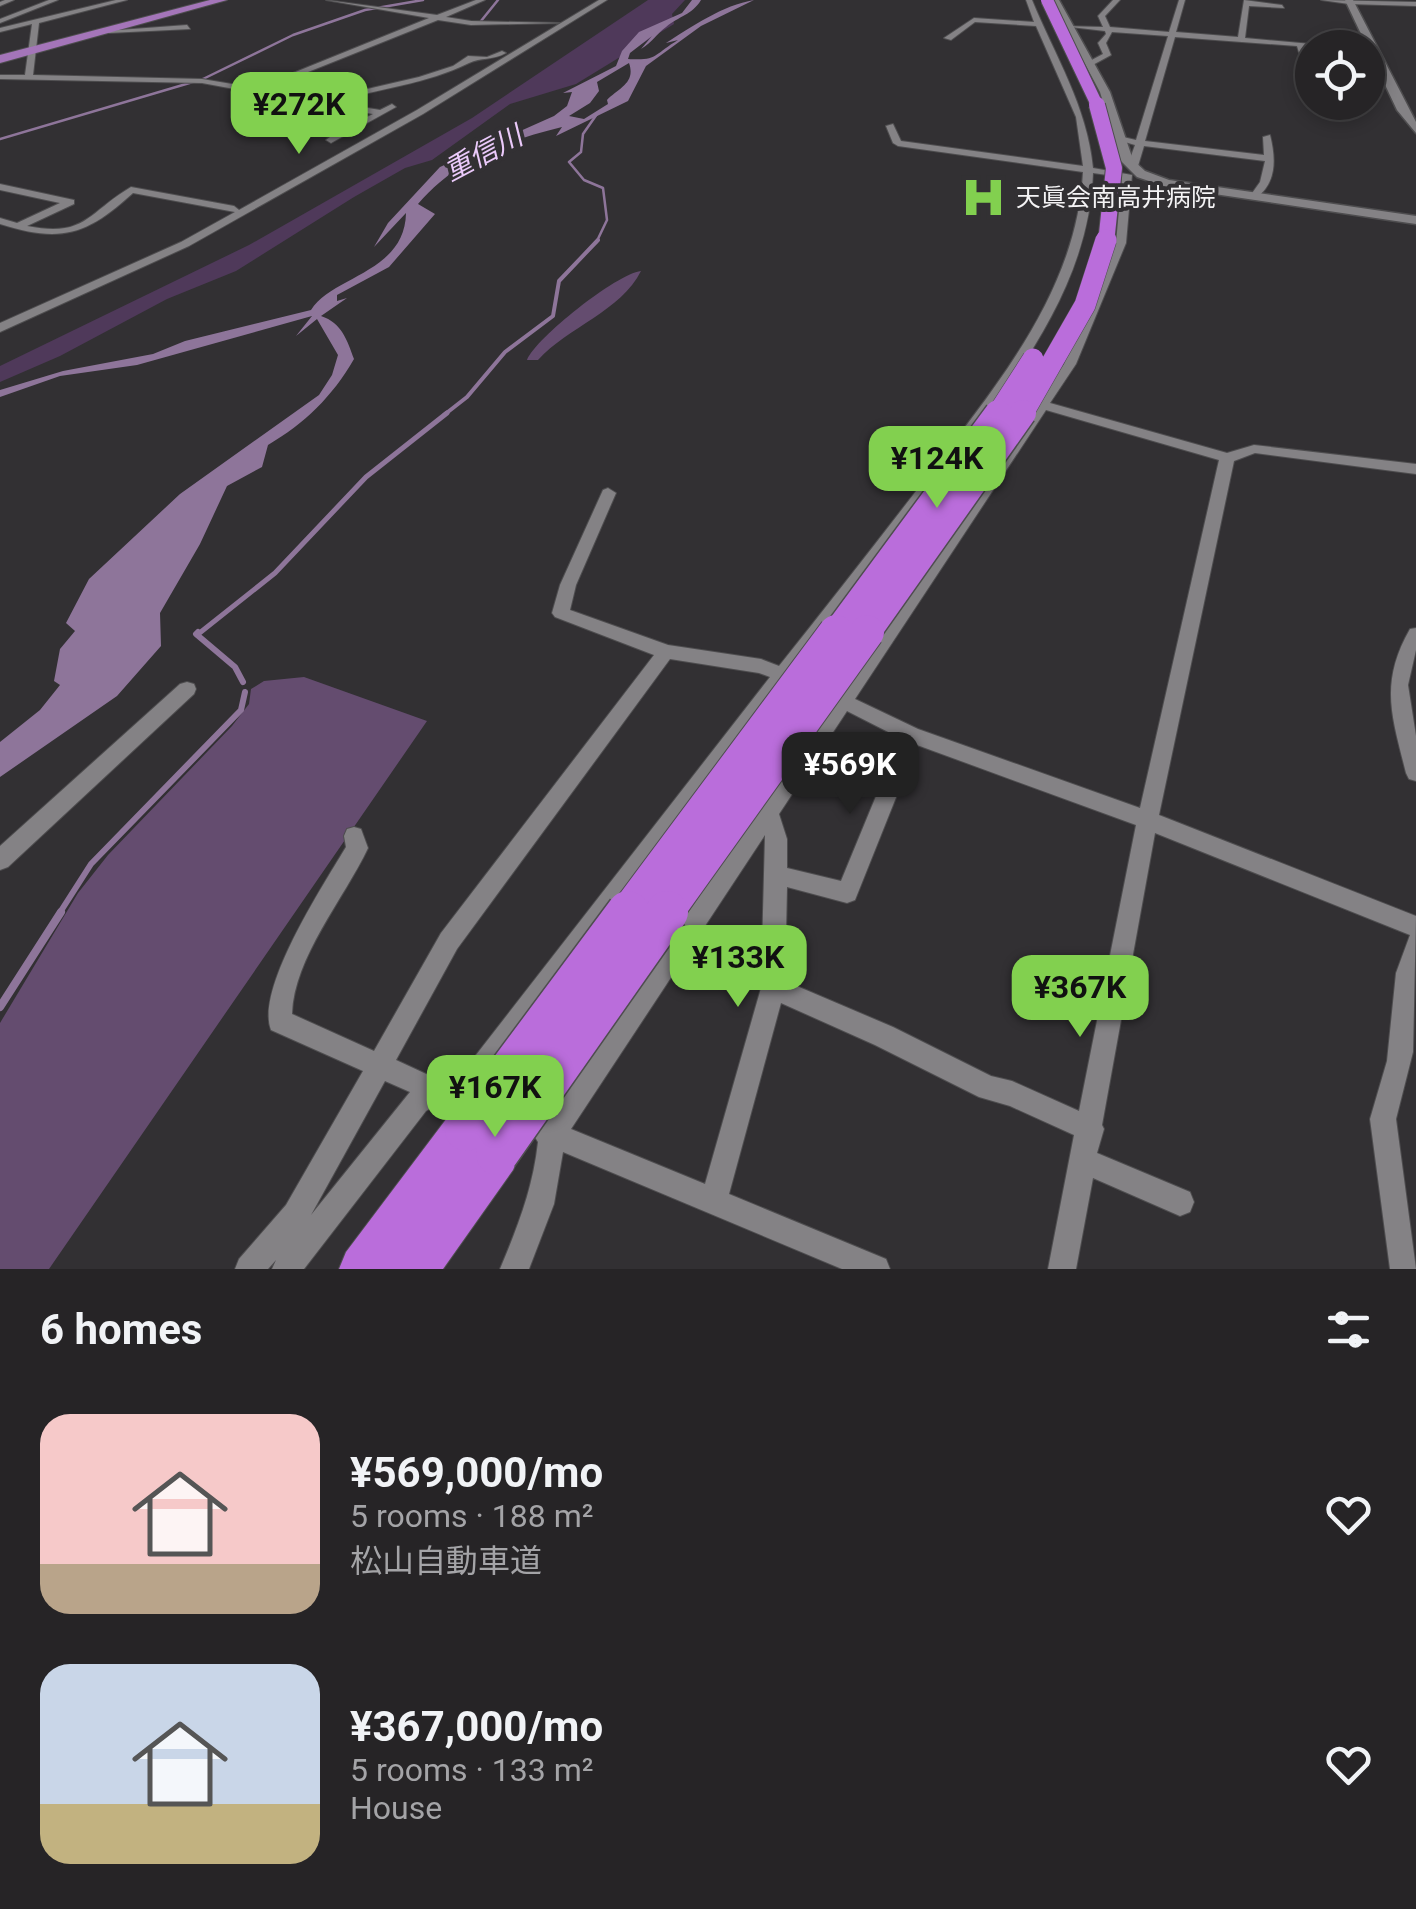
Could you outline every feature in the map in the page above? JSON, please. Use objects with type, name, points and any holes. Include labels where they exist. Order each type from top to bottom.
[{"type":"highway","points":[[363,1269],[465,1117],[799,725],[962,504],[1060,354],[1089,294],[1107,241],[1114,198],[1112,140],[1092,86],[1038,6]]},
{"type":"highway","points":[[414,1269],[465,1117]]},
{"type":"main road","points":[[0,60],[222,0]]},
{"type":"street","points":[[0,4],[11,0]]},
{"type":"street","points":[[0,17],[55,0]]},
{"type":"street","points":[[70,0],[97,7],[131,25]]},
{"type":"street","points":[[0,30],[124,0]]},
{"type":"street","points":[[329,0],[470,24],[556,23]]},
{"type":"street","points":[[258,89],[482,0]]},
{"type":"street","points":[[0,325],[185,244],[457,89],[526,41],[600,0]]},
{"type":"street","points":[[0,325],[180,240],[600,0]]},
{"type":"street","points":[[1055,0],[1108,100],[1133,171]]},
{"type":"street","points":[[1089,65],[1106,58],[1102,43],[1109,37],[1101,16],[1117,0]]},
{"type":"street","points":[[514,1269],[537,1223],[547,1184],[552,1134],[1045,406],[1088,325],[1121,243],[1140,143],[1182,0]]},
{"type":"street","points":[[1324,0],[1416,2]]},
{"type":"street","points":[[1407,0],[1416,2]]},
{"type":"street","points":[[1349,1],[1362,30]]},
{"type":"street","points":[[1241,39],[1247,2],[1282,7]]},
{"type":"street","points":[[465,1117],[783,674],[998,390],[1046,315],[1077,240],[1086,202],[1086,131],[1080,112],[1038,6],[974,20],[948,38]]},
{"type":"street","points":[[12,16],[36,23]]},
{"type":"street","points":[[29,77],[36,23]]},
{"type":"street","points":[[1066,26],[1295,44]]},
{"type":"street","points":[[109,31],[187,27]]},
{"type":"street","points":[[241,126],[350,94],[421,79],[456,68],[471,58],[488,59],[510,50]]},
{"type":"street","points":[[1385,75],[1416,130]]},
{"type":"street","points":[[0,77],[202,80],[382,113]]},
{"type":"street","points":[[0,89],[29,77]]},
{"type":"street","points":[[350,94],[409,109],[457,89]]},
{"type":"street","points":[[328,142],[392,107]]},
{"type":"street","points":[[291,112],[360,124]]},
{"type":"street","points":[[258,121],[339,136]]},
{"type":"street","points":[[890,126],[898,142],[1088,170],[1133,171],[1167,182],[1416,220]]},
{"type":"street","points":[[1255,196],[1268,182],[1267,137]]},
{"type":"street","points":[[1123,140],[1270,159]]},
{"type":"street","points":[[0,188],[70,202],[16,226]]},
{"type":"street","points":[[0,221],[51,234],[80,231],[132,190],[234,210]]},
{"type":"street","points":[[1045,406],[1227,458],[1254,449],[1416,469]]},
{"type":"street","points":[[1062,1269],[1147,822],[1227,458]]},
{"type":"street","points":[[608,494],[598,527],[568,584],[562,613],[666,652],[761,666],[783,674],[912,736],[997,763],[1416,928]]},
{"type":"street","points":[[1416,634],[1398,667],[1398,687],[1416,773]]},
{"type":"street","points":[[250,1269],[296,1215],[354,1115],[378,1062],[470,910],[666,652]]},
{"type":"street","points":[[0,860],[187,689]]},
{"type":"street","points":[[777,875],[846,894],[912,736]]},
{"type":"street","points":[[713,1202],[773,988],[777,839],[768,812]]},
{"type":"street","points":[[354,836],[357,848],[305,942],[278,1006],[280,1022],[378,1062],[465,1117]]},
{"type":"street","points":[[1404,1269],[1383,1119],[1384,1096],[1401,1053],[1404,978],[1416,944]]},
{"type":"street","points":[[773,988],[884,1036],[988,1088],[1012,1094],[1091,1129]]},
{"type":"street","points":[[286,1269],[417,1102],[465,1117],[552,1134],[876,1269]]},
{"type":"street","points":[[1085,1161],[1180,1202]]},
{"type":"shaded area","points":[[648,0],[685,0],[672,14],[674,24],[576,84],[510,104],[432,160],[405,168],[236,271],[167,299],[60,356],[0,382],[0,366],[249,245],[472,118]]},
{"type":"shaded area","points":[[641,271],[608,308],[538,360],[527,360],[545,337],[578,308],[614,283]]},
{"type":"shaded area","points":[[304,677],[427,721],[49,1269],[0,1269],[0,1023],[78,893],[108,855],[232,726],[249,704],[251,689],[264,681]]},
{"type":"water","name":"重信川","points":[[692,0],[701,0],[641,49],[652,36],[630,53],[628,59],[655,56],[678,40],[666,43],[708,17],[754,0],[701,26],[646,66],[628,101],[556,136],[562,127],[484,153],[450,174],[418,204],[435,214],[389,267],[337,295],[337,301],[347,298],[321,316],[339,328],[354,359],[317,408],[268,445],[262,467],[227,486],[200,544],[160,613],[161,646],[117,696],[0,777],[0,742],[40,710],[60,685],[54,681],[60,649],[75,631],[66,623],[89,579],[180,494],[319,395],[332,375],[338,355],[317,319],[296,336],[312,316],[137,365],[60,376],[0,397],[0,390],[63,371],[153,354],[185,341],[311,310],[394,249],[406,213],[374,247],[388,223],[440,167],[554,116],[567,106],[572,92],[563,93],[616,66],[622,51],[639,32],[682,13]],"holes":[[[629,63],[628,80],[607,100],[608,104],[584,119],[569,116],[590,103],[599,91],[597,82]]]},
{"type":"waterway","points":[[0,139],[203,79],[293,35],[365,10],[423,0]]},
{"type":"waterway","points":[[481,21],[498,0]]},
{"type":"waterway","points":[[597,114],[583,134],[581,152],[569,162],[584,180],[603,188],[607,220],[597,241]]},
{"type":"waterway","points":[[444,415],[467,397],[505,352],[553,316],[559,281],[597,241]]},
{"type":"waterway","points":[[197,635],[275,573],[366,477],[447,413]]},
{"type":"waterway","points":[[197,635],[198,632]]},
{"type":"waterway","points":[[197,635],[235,667],[243,682]]},
{"type":"waterway","points":[[59,914],[91,864],[241,710],[245,692]]},
{"type":"waterway","points":[[0,1007],[61,912]]},
{"type":"place","name":"天眞会南高井病院","points":[[983,197]]}]
